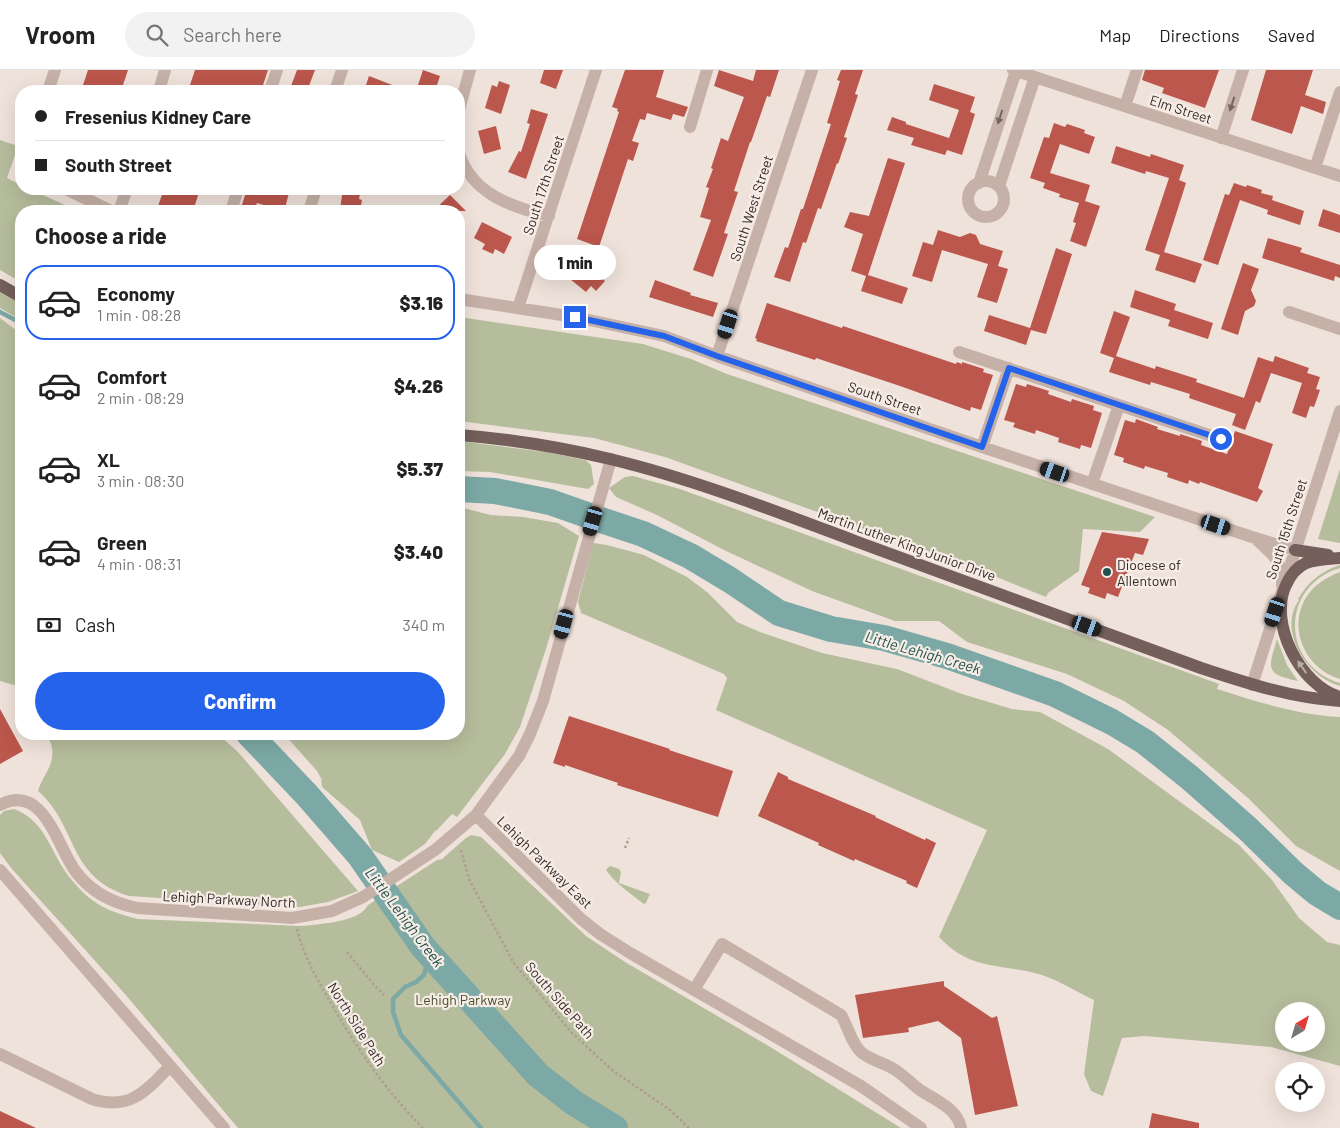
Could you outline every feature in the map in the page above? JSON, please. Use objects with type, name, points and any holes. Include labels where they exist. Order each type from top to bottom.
[{"type":"main road","points":[[0,284],[15,293]]},
{"type":"main road","name":"Martin Luther King Junior Drive","points":[[465,435],[498,438],[555,447],[611,459],[670,476],[770,509],[1164,655],[1252,685],[1289,694],[1340,701]]},
{"type":"main road","points":[[1296,550],[1340,558]]},
{"type":"main road","points":[[1340,558],[1320,559],[1306,563],[1296,570],[1281,594],[1282,625],[1286,642],[1304,672],[1316,684],[1328,692],[1340,696]]},
{"type":"street","points":[[50,85],[55,70]]},
{"type":"street","points":[[160,85],[166,70]]},
{"type":"street","points":[[272,85],[277,70]]},
{"type":"street","points":[[336,85],[342,70]]},
{"type":"street","points":[[465,88],[470,70]]},
{"type":"street","name":"South 17th Street","points":[[518,308],[596,70]]},
{"type":"street","points":[[690,126],[707,70]]},
{"type":"street","name":"South West Street","points":[[717,356],[812,70]]},
{"type":"street","points":[[1124,106],[1136,70]]},
{"type":"street","points":[[1221,138],[1243,70]]},
{"type":"street","points":[[979,183],[1024,72]]},
{"type":"street","points":[[998,186],[1024,72]]},
{"type":"street","name":"Elm Street","points":[[1024,72],[1340,176]]},
{"type":"street","points":[[1315,168],[1340,92]]},
{"type":"street","points":[[465,169],[482,189],[497,198],[524,210],[549,216]]},
{"type":"street","points":[[988,181],[998,186],[1004,196],[1002,207],[994,215],[983,216],[973,211],[968,200],[972,188],[979,183],[988,181]]},
{"type":"street","points":[[78,195],[99,205]]},
{"type":"street","name":"South Street","points":[[465,300],[575,317],[664,336],[982,447],[1296,550]]},
{"type":"street","points":[[1289,312],[1340,329]]},
{"type":"street","points":[[959,352],[1221,439]]},
{"type":"street","points":[[982,447],[1009,368]]},
{"type":"street","points":[[1092,484],[1119,405]]},
{"type":"street","name":"South 15th Street","points":[[1252,685],[1340,411]]},
{"type":"street","name":"Lehigh Parkway East","points":[[611,459],[543,701],[519,756],[476,815],[581,919],[600,934],[861,1086],[921,1128]]},
{"type":"street","points":[[1252,537],[1270,551],[1277,560],[1282,572],[1281,594]]},
{"type":"street","name":"Lehigh Parkway North","points":[[0,805],[13,801],[23,801],[32,804],[42,812],[76,872],[89,887],[121,904],[137,908],[294,918],[332,912],[363,898],[435,850],[476,815]]},
{"type":"street","points":[[0,870],[224,1128]]},
{"type":"street","points":[[694,990],[722,944],[840,1015],[846,1023],[856,1047],[862,1053],[892,1067],[920,1090],[947,1106],[960,1122],[961,1128]]},
{"type":"street","points":[[0,1054],[92,1098],[104,1102],[117,1103],[141,1094],[170,1066]]},
{"type":"path","points":[[626,848],[629,838]]},
{"type":"path","name":"South Side Path","points":[[461,850],[469,879],[513,962],[572,1032],[612,1070],[670,1110],[690,1128]]},
{"type":"path","name":"North Side Path","points":[[294,918],[302,949],[310,967],[352,1040],[395,1097],[423,1128]]},
{"type":"path","points":[[347,952],[384,995]]},
{"type":"green space","points":[[0,140],[15,145],[15,155],[7,178],[15,182],[15,195],[43,195],[65,205],[15,205],[15,279],[0,270]]},
{"type":"green space","points":[[0,292],[15,301],[15,317],[0,308]]},
{"type":"green space","points":[[0,318],[15,329],[15,685],[0,681]]},
{"type":"green space","points":[[465,318],[643,344],[691,359],[727,374],[1155,517],[1140,532],[1083,529],[1079,571],[1048,593],[1046,597],[989,574],[665,457],[594,438],[465,422]]},
{"type":"green space","points":[[465,442],[546,452],[585,460],[591,465],[594,484],[588,489],[490,472],[465,471]]},
{"type":"green space","points":[[1340,469],[1340,543],[1318,539]]},
{"type":"green space","points":[[633,476],[680,489],[1219,684],[1217,689],[1293,711],[1340,717],[1340,871],[1296,846],[1248,798],[1168,730],[1124,701],[1067,674],[967,642],[939,621],[895,621],[812,591],[616,497],[609,488],[625,477]]},
{"type":"green space","points":[[465,508],[491,515],[523,517],[558,523],[579,536],[546,649],[520,727],[505,754],[457,817],[452,814],[425,844],[399,862],[372,850],[360,820],[322,787],[321,778],[289,740],[465,740]]},
{"type":"green space","points":[[593,543],[607,545],[644,555],[687,577],[707,592],[737,622],[760,632],[822,653],[897,669],[962,694],[1012,709],[1040,712],[1108,749],[1239,845],[1272,880],[1299,918],[1327,942],[1340,945],[1340,1066],[1289,1052],[1325,1052],[1325,1002],[1275,1002],[1275,1048],[1145,1036],[1122,1038],[1103,1096],[1091,1091],[1084,1074],[1094,1000],[1042,975],[975,961],[951,948],[939,937],[987,830],[716,710],[727,678],[724,674],[581,613],[578,602]]},
{"type":"green space","points":[[1340,565],[1340,568],[1320,577],[1306,591],[1298,608],[1295,626],[1298,643],[1306,660],[1320,674],[1340,683],[1340,686],[1328,681],[1307,663],[1299,651],[1291,625],[1298,599],[1306,587],[1321,574]]},
{"type":"green space","points":[[1340,572],[1340,679],[1329,674],[1310,659],[1300,637],[1298,625],[1304,601],[1311,591],[1324,580]]},
{"type":"green space","points":[[1277,639],[1287,665],[1298,681],[1280,676],[1274,673],[1272,669],[1272,657]]},
{"type":"green space","points":[[49,740],[225,740],[238,752],[358,891],[328,902],[300,907],[129,896],[109,887],[94,876],[84,864],[60,819],[51,805],[38,791],[52,760],[52,747]]},
{"type":"green space","name":"Lehigh Parkway","points":[[14,809],[34,821],[78,888],[100,905],[117,913],[138,919],[300,926],[339,921],[354,917],[368,905],[437,860],[442,859],[471,835],[481,837],[586,936],[625,962],[767,1045],[901,1128],[238,1128],[125,994],[12,869],[0,853],[0,815],[4,811]]},
{"type":"green space","points":[[610,866],[619,869],[621,872],[619,883],[650,894],[646,903],[644,904],[614,879],[606,870]]},
{"type":"building","points":[[88,70],[128,70],[123,85],[83,85]]},
{"type":"building","points":[[195,70],[268,70],[263,85],[190,85]]},
{"type":"building","points":[[297,70],[315,70],[309,85],[291,85]]},
{"type":"building","points":[[423,70],[440,76],[437,85],[418,85]]},
{"type":"building","points":[[544,70],[563,70],[556,89],[540,83]]},
{"type":"building","points":[[625,70],[664,70],[656,97],[688,107],[684,117],[673,114],[671,120],[647,113],[645,120],[640,119],[632,141],[639,143],[633,161],[628,159],[599,247],[577,239],[619,112],[617,111],[618,109],[612,107]]},
{"type":"building","points":[[719,70],[753,81],[756,70],[779,70],[770,97],[767,96],[734,191],[738,192],[724,233],[728,234],[713,277],[693,270],[711,220],[700,217],[709,188],[706,187],[713,169],[711,168],[721,138],[728,141],[744,97],[714,86]]},
{"type":"building","points":[[841,70],[863,70],[855,94],[858,95],[844,137],[847,138],[838,164],[821,209],[818,208],[806,243],[803,242],[790,282],[774,277],[785,247],[788,248],[801,209],[803,209],[831,124],[827,123],[840,81],[837,80]]},
{"type":"building","points":[[1145,70],[1219,70],[1205,108],[1162,93],[1164,88],[1142,80]]},
{"type":"building","points":[[1266,70],[1313,70],[1305,95],[1326,102],[1323,114],[1301,106],[1292,134],[1251,120]]},
{"type":"building","points":[[369,76],[392,85],[366,85]]},
{"type":"building","points":[[499,81],[510,85],[501,114],[485,108],[492,85],[497,87]]},
{"type":"building","points":[[934,84],[975,97],[970,112],[975,114],[962,155],[947,150],[945,155],[911,145],[914,138],[887,130],[892,117],[906,122],[906,124],[949,138],[959,110],[929,100]]},
{"type":"building","points":[[531,109],[548,114],[526,179],[508,172],[519,151],[521,152],[530,124],[527,123]]},
{"type":"building","points":[[1054,123],[1065,127],[1067,124],[1085,130],[1084,133],[1095,137],[1089,154],[1060,144],[1050,173],[1090,185],[1085,201],[1100,206],[1086,247],[1070,241],[1076,223],[1073,222],[1079,203],[1059,197],[1060,194],[1043,188],[1045,183],[1030,178],[1044,137],[1049,138]]},
{"type":"building","points":[[496,126],[501,149],[484,154],[478,131]]},
{"type":"building","points":[[1116,146],[1150,157],[1151,154],[1184,165],[1179,180],[1186,183],[1164,252],[1202,264],[1195,283],[1155,270],[1160,255],[1145,250],[1169,178],[1146,171],[1145,174],[1111,163]]},
{"type":"building","points":[[888,158],[905,163],[868,275],[908,288],[902,304],[861,291],[866,276],[851,271],[863,234],[844,227],[850,212],[869,216]]},
{"type":"building","points":[[1234,183],[1262,190],[1261,193],[1273,196],[1272,200],[1304,211],[1300,225],[1267,214],[1268,210],[1240,200],[1218,265],[1203,260],[1225,194],[1229,195]]},
{"type":"building","points":[[162,195],[198,195],[195,205],[158,205]]},
{"type":"building","points":[[245,195],[288,195],[286,205],[264,205],[257,203],[256,205],[242,205]]},
{"type":"building","points":[[342,195],[360,195],[359,199],[362,200],[361,205],[341,205]]},
{"type":"building","points":[[450,195],[460,205],[439,205]]},
{"type":"building","points":[[1323,209],[1340,215],[1340,233],[1318,226]]},
{"type":"building","points":[[482,222],[512,237],[504,254],[495,249],[493,254],[482,249],[485,244],[474,238]]},
{"type":"building","points":[[938,230],[960,237],[970,233],[976,235],[980,244],[1003,251],[998,266],[1008,269],[997,303],[977,297],[988,264],[942,250],[932,282],[912,276],[923,242],[933,245]]},
{"type":"building","points":[[1268,238],[1302,248],[1300,252],[1340,265],[1340,278],[1335,276],[1334,281],[1262,258]]},
{"type":"building","points":[[1056,248],[1072,254],[1046,334],[1031,330],[1026,345],[984,331],[989,315],[1030,328]]},
{"type":"building","points":[[578,258],[605,281],[596,291],[591,286],[586,292],[565,275]]},
{"type":"building","points":[[1243,263],[1259,269],[1251,290],[1256,301],[1254,306],[1245,311],[1238,335],[1221,329]]},
{"type":"building","points":[[655,280],[691,293],[690,295],[718,303],[713,317],[649,297]]},
{"type":"building","points":[[1135,290],[1176,304],[1174,310],[1213,323],[1208,339],[1168,326],[1170,320],[1130,307]]},
{"type":"building","points":[[767,303],[956,364],[957,362],[962,364],[962,362],[984,369],[983,372],[993,375],[981,410],[971,407],[970,411],[816,358],[815,360],[756,341],[757,339],[755,338]]},
{"type":"building","points":[[1114,311],[1130,317],[1116,356],[1155,369],[1156,366],[1197,379],[1196,382],[1244,398],[1258,357],[1273,362],[1275,356],[1309,368],[1307,373],[1320,377],[1316,389],[1320,390],[1314,407],[1310,406],[1306,418],[1292,413],[1302,383],[1271,373],[1260,403],[1256,401],[1245,430],[1232,425],[1236,414],[1189,398],[1190,394],[1151,382],[1150,385],[1109,372],[1114,358],[1100,353]]},
{"type":"building","points":[[1016,384],[1026,387],[1027,384],[1049,391],[1048,394],[1071,402],[1072,399],[1094,406],[1093,410],[1102,413],[1091,448],[1081,445],[1080,449],[1058,442],[1059,438],[1036,430],[1035,434],[1013,427],[1015,423],[1004,420]]},
{"type":"building","points":[[1136,419],[1158,427],[1157,429],[1202,441],[1201,445],[1227,454],[1235,431],[1273,444],[1258,488],[1263,491],[1257,502],[1200,482],[1199,484],[1189,480],[1188,484],[1167,477],[1168,473],[1145,466],[1144,469],[1123,462],[1124,458],[1114,455],[1125,420],[1135,423]]},
{"type":"building","name":"Diocese of Allentown","points":[[1102,532],[1149,539],[1143,555],[1135,553],[1118,597],[1107,593],[1105,599],[1088,593],[1090,588],[1081,585]]},
{"type":"building","points":[[0,709],[15,736],[15,740],[17,740],[23,751],[0,764]]},
{"type":"building","points":[[569,716],[733,771],[718,817],[617,785],[618,783],[565,765],[565,767],[553,763]]},
{"type":"building","points":[[778,772],[788,777],[788,779],[876,816],[925,840],[926,838],[936,843],[917,888],[906,883],[907,881],[855,859],[854,861],[758,816]]},
{"type":"building","points":[[944,981],[944,986],[992,1018],[997,1016],[1018,1106],[975,1115],[961,1038],[938,1021],[908,1028],[909,1032],[863,1038],[855,995]]},
{"type":"building","points":[[0,1111],[36,1128],[0,1128]]},
{"type":"building","points":[[1152,1113],[1199,1123],[1199,1128],[1149,1128]]},
{"type":"waterway","points":[[0,312],[15,320]]},
{"type":"waterway","name":"Little Lehigh Creek","points":[[465,489],[495,491],[550,502],[643,534],[690,556],[779,613],[831,629],[884,638],[947,656],[1055,694],[1112,722],[1145,742],[1189,777],[1248,829],[1293,873],[1317,893],[1340,907]]},
{"type":"waterway","name":"Little Lehigh Creek","points":[[255,740],[307,795],[360,856],[423,947],[538,1075],[574,1103],[615,1128]]},
{"type":"waterway","points":[[423,947],[427,963],[424,975],[416,982],[405,987],[393,999],[393,1012],[401,1035],[481,1128]]},
{"type":"place","name":"Diocese of Allentown","points":[[1107,572]]},
{"type":"route","points":[[575,317],[664,336],[982,447],[1009,368],[1221,439]]}]
